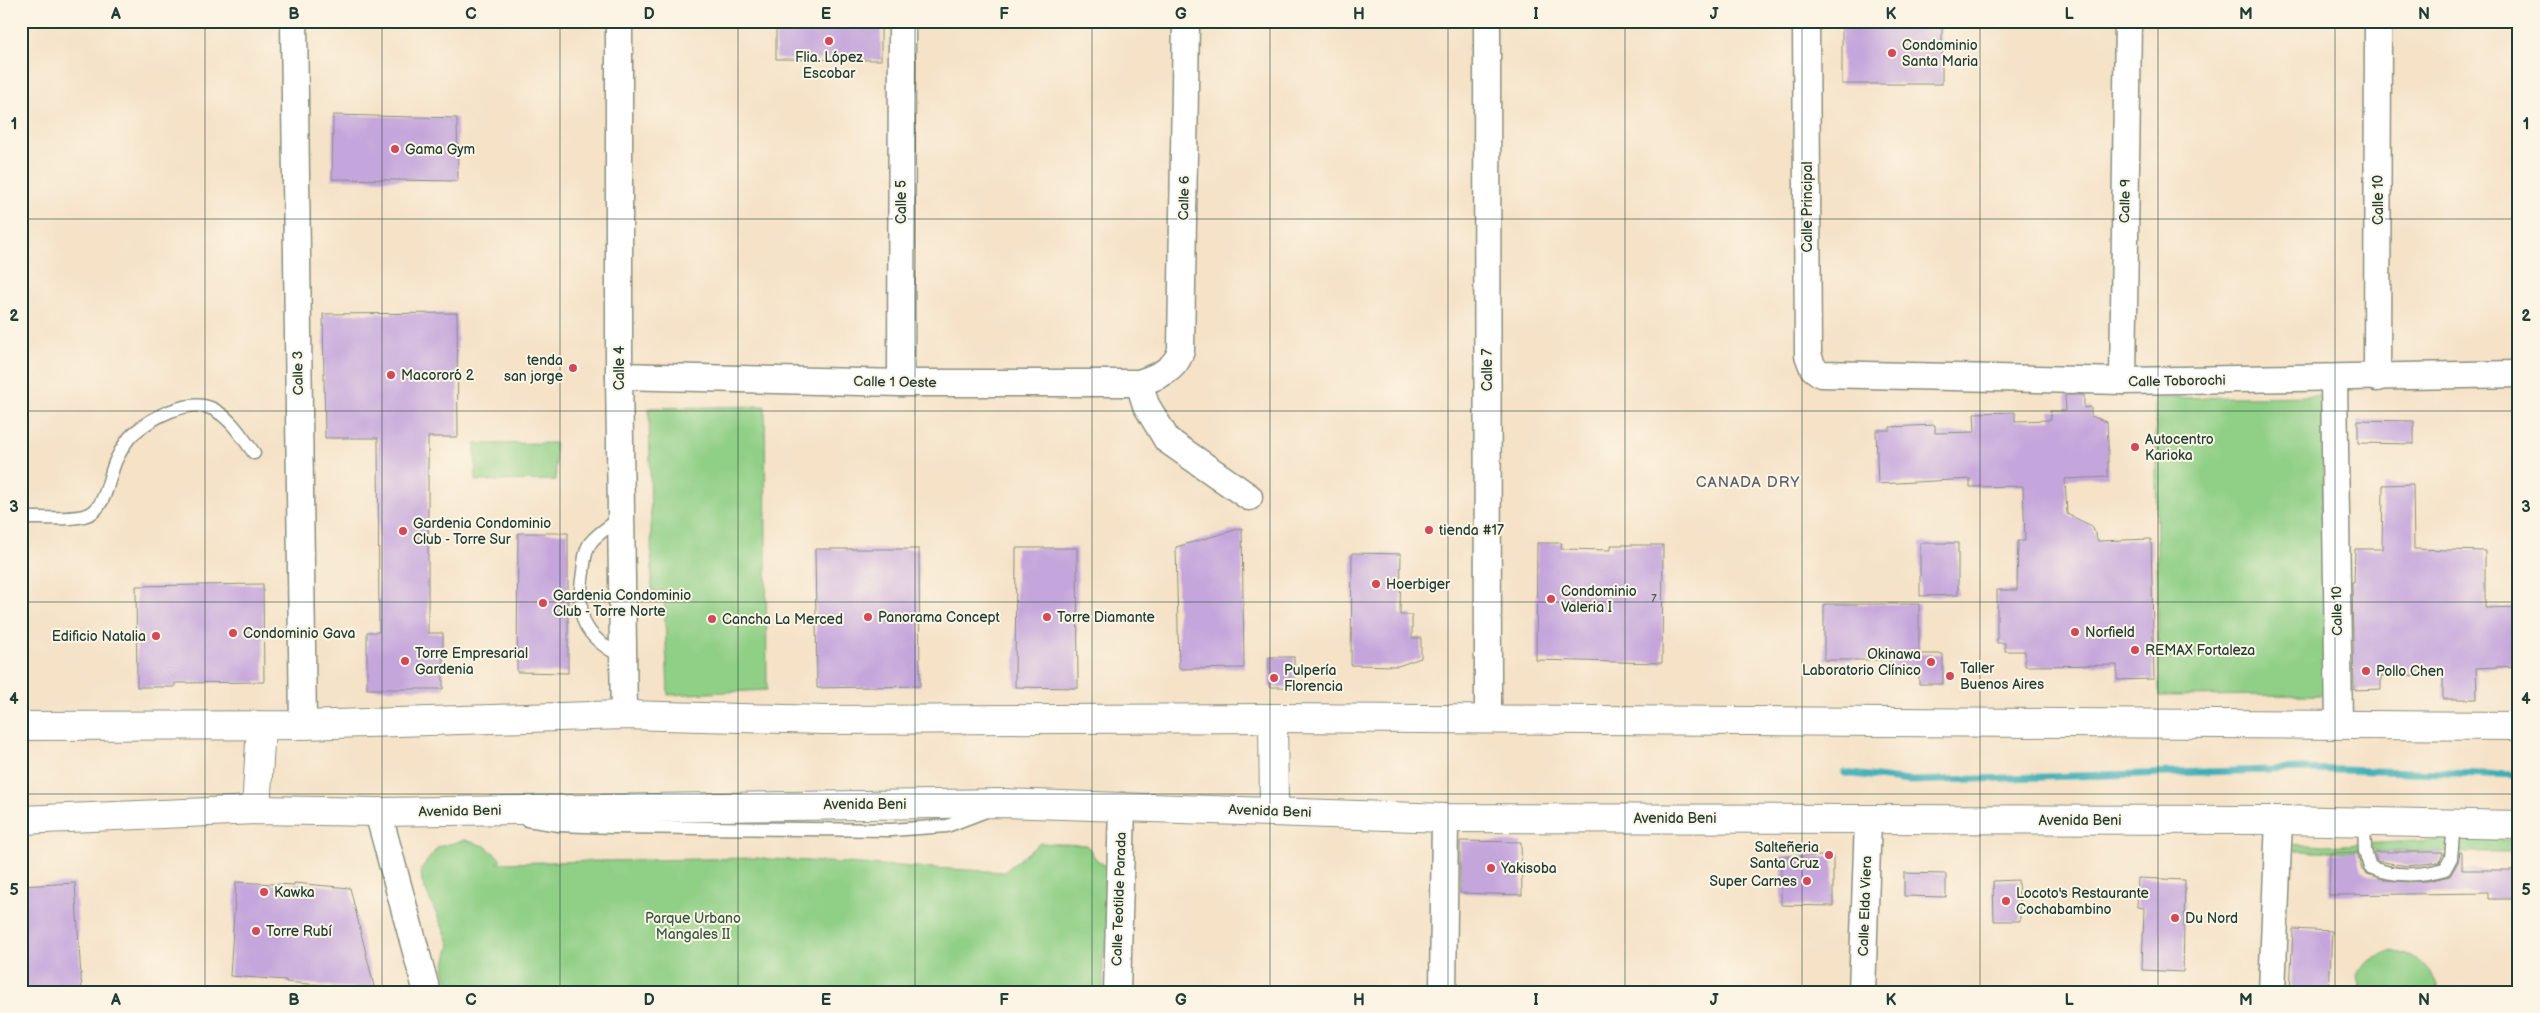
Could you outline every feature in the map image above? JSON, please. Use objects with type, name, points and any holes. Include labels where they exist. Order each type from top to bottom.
[{"type":"street","name":"Calle 3","points":[[294,21],[303,725]]},
{"type":"street","name":"Calle 4","points":[[619,21],[619,376],[624,715]]},
{"type":"street","name":"Calle 5","points":[[901,383],[902,21]]},
{"type":"street","name":"Calle 6","points":[[1168,370],[1179,360],[1181,350],[1186,21]]},
{"type":"street","name":"Calle 7","points":[[1486,21],[1488,719]]},
{"type":"street","name":"Calle Principal","points":[[1806,21],[1808,355],[1813,368],[1821,374],[1834,376]]},
{"type":"street","name":"Calle 9","points":[[2123,381],[2128,21]]},
{"type":"street","name":"Calle 10","points":[[2377,378],[2378,21]]},
{"type":"street","name":"Calle 1 Oeste","points":[[619,376],[901,383],[1139,383],[1168,370]]},
{"type":"street","name":"Calle Toborochi","points":[[1834,376],[2123,381],[2334,379],[2519,374]]},
{"type":"street","name":"Calle 10","points":[[2334,379],[2339,723]]},
{"type":"street","points":[[1139,383],[1146,405],[1167,440],[1249,497]]},
{"type":"street","points":[[21,726],[261,726],[624,715],[824,720],[1273,718],[2339,723],[2519,726]]},
{"type":"street","points":[[1273,718],[1274,810]]},
{"type":"street","points":[[256,810],[261,726]]},
{"type":"street","name":"Avenida Beni","points":[[21,820],[256,810],[378,812],[828,804],[1004,803],[1274,810],[1445,818],[2280,820],[2519,825]]},
{"type":"street","name":"Calle Teotilde Parada","points":[[1117,992],[1122,806]]},
{"type":"street","points":[[378,812],[427,992]]},
{"type":"street","points":[[2458,823],[2519,817]]},
{"type":"street","points":[[1443,992],[1445,818]]},
{"type":"street","name":"Calle Elda Viera","points":[[1862,992],[1868,820]]},
{"type":"street","points":[[2272,992],[2280,820]]},
{"type":"lane","points":[[21,518],[84,517],[94,511],[102,498],[116,461],[131,435],[154,418],[184,406],[212,408],[218,412],[231,422],[254,454]]},
{"type":"lane","points":[[621,517],[590,542],[584,559],[580,591],[581,608],[588,630],[600,645],[623,657]]},
{"type":"lane","points":[[2364,821],[2365,854],[2370,867],[2382,872],[2404,874],[2432,873],[2444,869],[2451,858],[2458,823]]},
{"type":"green space","points":[[2322,396],[2325,695],[2159,696],[2155,398]]},
{"type":"green space","points":[[765,406],[767,690],[668,695],[664,591],[652,591],[649,408]]},
{"type":"green space","points":[[555,443],[556,480],[476,481],[475,444]]},
{"type":"green space","points":[[2455,839],[2519,840],[2519,852],[2282,851],[2284,844],[2325,846]]},
{"type":"green space","name":"Parque Urbano Mangales II","points":[[465,840],[485,846],[501,859],[497,863],[754,858],[1004,872],[1040,843],[1087,845],[1095,858],[1120,878],[1103,960],[1103,992],[451,992],[444,968],[450,944],[422,882],[421,869],[438,847]]},
{"type":"green space","points":[[2392,950],[2407,955],[2421,963],[2432,974],[2439,988],[2435,992],[2360,992],[2357,975],[2367,962]]},
{"type":"building","name":"Flia. López Escobar","points":[[776,21],[881,22],[881,60],[776,59]]},
{"type":"building","name":"Condominio Santa Maria","points":[[1842,21],[1942,21],[1942,84],[1842,84]]},
{"type":"building","name":"Gama Gym","points":[[333,115],[457,118],[458,181],[332,179]]},
{"type":"building","points":[[457,313],[458,437],[428,437],[428,633],[443,633],[443,689],[367,689],[367,632],[379,632],[378,438],[325,438],[323,314]]},
{"type":"building","points":[[2065,395],[2084,395],[2084,408],[2091,407],[2091,416],[2107,422],[2108,441],[2108,477],[2065,479],[2067,514],[2092,526],[2098,541],[2151,539],[2154,679],[2117,680],[2117,665],[2025,666],[2025,651],[2005,651],[2005,643],[1997,643],[1997,590],[2017,590],[2018,541],[2025,541],[2023,486],[1970,487],[1970,479],[1878,484],[1876,430],[1890,430],[1890,427],[1935,425],[1935,433],[1975,432],[1974,413],[2015,412],[2015,421],[2051,420],[2050,411],[2066,411]]},
{"type":"building","points":[[2358,420],[2414,421],[2414,444],[2358,443]]},
{"type":"building","points":[[2413,484],[2414,549],[2485,551],[2485,608],[2519,607],[2519,666],[2476,668],[2477,699],[2443,699],[2443,675],[2381,676],[2381,689],[2354,690],[2352,582],[2354,582],[2355,549],[2382,549],[2383,485]]},
{"type":"building","points":[[1242,528],[1244,668],[1179,669],[1176,547]]},
{"type":"building","name":"Gardenia Condominio Club - Torre Norte","points":[[518,533],[568,533],[568,673],[517,672]]},
{"type":"building","points":[[1537,543],[1562,543],[1561,549],[1611,550],[1611,545],[1663,545],[1662,663],[1536,660]]},
{"type":"building","points":[[1920,543],[1958,543],[1958,595],[1920,596]]},
{"type":"building","name":"Torre Diamante","points":[[1016,548],[1077,548],[1078,688],[1015,687]]},
{"type":"building","name":"Panorama Concept","points":[[815,549],[919,549],[920,686],[817,688]]},
{"type":"building","name":"Hoerbiger","points":[[1352,553],[1401,554],[1400,615],[1412,615],[1412,638],[1421,638],[1421,658],[1398,666],[1351,665]]},
{"type":"building","points":[[263,584],[264,682],[175,683],[175,687],[137,687],[136,586]]},
{"type":"building","points":[[1824,604],[1919,604],[1919,654],[1943,654],[1943,684],[1919,684],[1919,671],[1890,671],[1890,660],[1824,660]]},
{"type":"building","points":[[1269,657],[1294,657],[1294,687],[1269,687]]},
{"type":"building","name":"Yakisoba","points":[[1460,841],[1521,842],[1522,895],[1460,893]]},
{"type":"building","points":[[2357,852],[2362,870],[2367,874],[2386,880],[2407,882],[2428,881],[2450,876],[2458,862],[2460,852],[2462,852],[2462,870],[2519,870],[2519,899],[2488,899],[2488,893],[2329,895],[2330,853]]},
{"type":"building","points":[[2374,852],[2443,852],[2440,862],[2407,866],[2377,861]]},
{"type":"building","name":"Super Carnes","points":[[1781,856],[1833,856],[1833,906],[1781,905]]},
{"type":"building","points":[[1904,873],[1946,874],[1946,897],[1904,896]]},
{"type":"building","name":"Du Nord","points":[[2138,878],[2185,880],[2183,972],[2142,970],[2144,908],[2137,907]]},
{"type":"building","name":"Locoto's Restaurante Cochabambino","points":[[2018,880],[2020,921],[1994,921],[1993,881]]},
{"type":"building","points":[[236,882],[294,885],[294,883],[350,888],[375,990],[230,976]]},
{"type":"building","points":[[75,883],[82,992],[21,992],[21,886]]},
{"type":"building","points":[[2293,929],[2332,931],[2329,992],[2290,992]]},
{"type":"waterway","points":[[1845,773],[1909,781],[2303,769],[2519,775]]},
{"type":"place","name":"Flia. López Escobar","points":[[829,41]]},
{"type":"place","name":"Condominio Santa Maria","points":[[1892,53]]},
{"type":"place","name":"Gama Gym","points":[[395,149]]},
{"type":"place","name":"tenda san jorge","points":[[573,368]]},
{"type":"place","name":"Macororó 2","points":[[391,375]]},
{"type":"place","name":"Autocentro Karioka","points":[[2135,447]]},
{"type":"place","name":"tienda #17","points":[[1429,530]]},
{"type":"place","name":"Gardenia Condominio Club - Torre Sur","points":[[403,531]]},
{"type":"place","name":"Hoerbiger","points":[[1376,584]]},
{"type":"place","name":"Condominio Valeria I","points":[[1551,599]]},
{"type":"place","name":"Gardenia Condominio Club - Torre Norte","points":[[543,603]]},
{"type":"place","name":"Panorama Concept","points":[[868,617]]},
{"type":"place","name":"Torre Diamante","points":[[1047,617]]},
{"type":"place","name":"Cancha La Merced","points":[[712,619]]},
{"type":"place","name":"Norfield","points":[[2075,632]]},
{"type":"place","name":"Condominio Gava","points":[[233,633]]},
{"type":"place","name":"Edificio Natalia","points":[[156,636]]},
{"type":"place","name":"REMAX Fortaleza","points":[[2135,650]]},
{"type":"place","name":"Torre Empresarial Gardenia","points":[[405,661]]},
{"type":"place","name":"Okinawa Laboratorio Clínico","points":[[1931,662]]},
{"type":"place","name":"Pollo Chen","points":[[2366,671]]},
{"type":"place","name":"Taller Buenos Aires","points":[[1950,676]]},
{"type":"place","name":"Pulpería Florencia","points":[[1274,678]]},
{"type":"place","name":"Salteñeria Santa Cruz","points":[[1829,855]]},
{"type":"place","name":"Yakisoba","points":[[1491,868]]},
{"type":"place","name":"Super Carnes","points":[[1807,881]]},
{"type":"place","name":"Kawka","points":[[264,892]]},
{"type":"place","name":"Locoto's Restaurante Cochabambino","points":[[2006,901]]},
{"type":"place","name":"Du Nord","points":[[2175,918]]},
{"type":"place","name":"Torre Rubí","points":[[256,931]]},
{"type":"district","name":"CANADA DRY","points":[[1748,482]]}]
